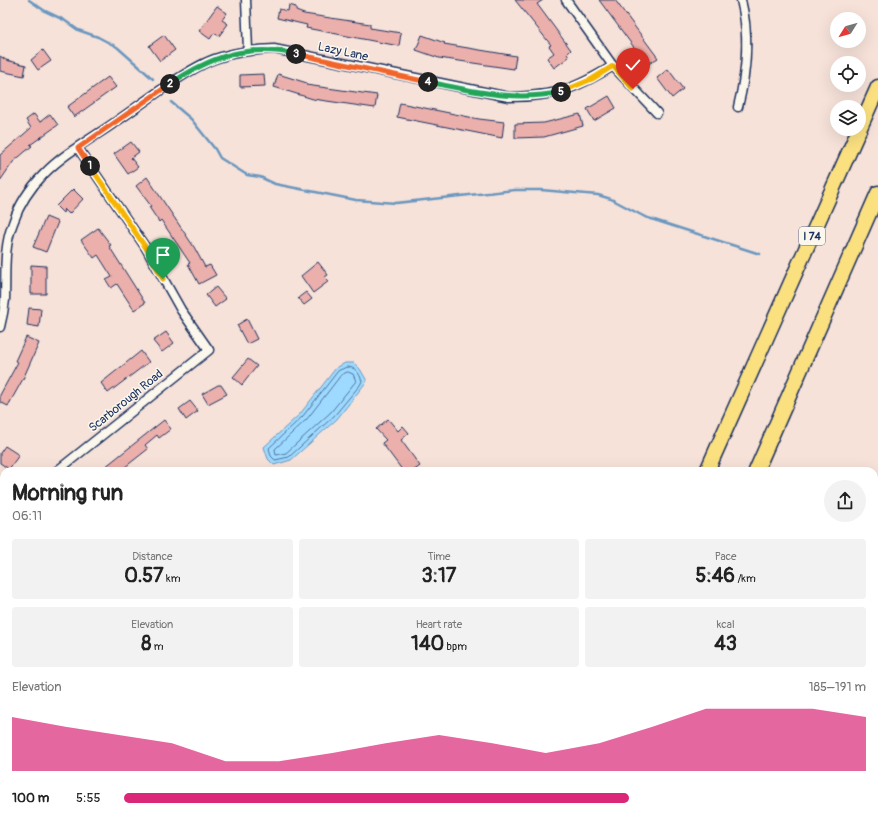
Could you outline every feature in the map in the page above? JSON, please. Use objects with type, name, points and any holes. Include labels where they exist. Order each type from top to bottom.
[{"type":"highway","name":"I 74","points":[[709,467],[878,87]]},
{"type":"highway","points":[[758,467],[878,193]]},
{"type":"highway","points":[[702,467],[745,385]]},
{"type":"street","points":[[246,0],[248,50]]},
{"type":"street","points":[[566,0],[613,66],[657,113]]},
{"type":"street","points":[[738,107],[744,82],[747,32],[741,0]]},
{"type":"street","name":"Lazy Lane","points":[[0,327],[4,302],[2,272],[7,240],[13,222],[22,204],[44,174],[78,148],[180,78],[203,64],[221,57],[248,50],[274,49],[509,97],[539,97],[564,91],[613,66]]},
{"type":"street","name":"Scarborough Road","points":[[63,467],[209,350],[181,310],[146,248],[78,148]]},
{"type":"water","points":[[345,363],[354,363],[360,369],[367,381],[337,419],[291,460],[274,465],[268,459],[264,447],[300,414],[336,368]]},
{"type":"building","points":[[515,0],[543,0],[537,4],[571,50],[567,54],[569,57],[554,68],[547,58],[554,53],[549,46],[551,45]]},
{"type":"building","points":[[599,0],[615,0],[658,58],[647,65]]},
{"type":"building","points":[[289,5],[296,7],[296,11],[304,14],[370,24],[370,28],[401,33],[399,46],[306,28],[307,25],[277,18],[279,9],[288,11]]},
{"type":"building","points":[[217,6],[227,13],[222,20],[228,24],[219,36],[214,33],[210,39],[199,31]]},
{"type":"building","points":[[164,35],[175,50],[160,61],[149,46]]},
{"type":"building","points":[[422,35],[445,43],[444,44],[516,56],[514,69],[439,58],[416,50]]},
{"type":"building","points":[[43,50],[51,61],[38,70],[31,60]]},
{"type":"building","points":[[0,56],[6,60],[26,65],[24,76],[0,71]]},
{"type":"building","points":[[668,69],[683,89],[672,98],[657,78]]},
{"type":"building","points":[[264,74],[265,86],[240,87],[240,75]]},
{"type":"building","points":[[278,74],[307,83],[306,85],[377,95],[375,108],[313,99],[274,87]]},
{"type":"building","points":[[108,77],[116,87],[74,117],[67,107]]},
{"type":"building","points":[[609,96],[616,108],[594,121],[587,109]]},
{"type":"building","points":[[400,103],[479,119],[504,122],[502,138],[397,117]]},
{"type":"building","points":[[34,114],[40,122],[50,114],[58,125],[30,145],[32,146],[13,162],[0,181],[0,155],[31,128],[26,120]]},
{"type":"building","points":[[580,114],[583,126],[544,137],[515,138],[515,124],[544,123]]},
{"type":"building","points":[[131,142],[139,152],[131,158],[138,167],[128,174],[114,154]]},
{"type":"building","points":[[147,177],[194,247],[205,267],[210,265],[216,275],[199,284],[188,264],[190,263],[161,220],[159,222],[149,207],[151,206],[136,186]]},
{"type":"building","points":[[73,189],[83,199],[69,214],[64,209],[63,213],[56,206]]},
{"type":"building","points":[[46,217],[58,222],[46,252],[33,247]]},
{"type":"building","points":[[98,228],[111,245],[109,246],[145,303],[134,310],[117,284],[111,288],[106,280],[112,277],[98,255],[94,258],[81,240]]},
{"type":"building","points":[[318,262],[328,275],[325,277],[329,281],[313,293],[301,276]]},
{"type":"building","points":[[31,265],[46,266],[46,294],[31,294]]},
{"type":"building","points":[[216,287],[226,299],[215,307],[206,295]]},
{"type":"building","points":[[306,292],[312,299],[304,305],[298,298]]},
{"type":"building","points":[[29,308],[41,309],[39,327],[27,325]]},
{"type":"building","points":[[247,319],[257,339],[247,344],[237,325]]},
{"type":"building","points":[[166,332],[174,343],[162,352],[153,341]]},
{"type":"building","points":[[26,337],[39,343],[23,379],[8,406],[0,402],[0,395],[18,362],[15,361]]},
{"type":"building","points":[[141,351],[149,362],[108,393],[101,383]]},
{"type":"building","points":[[248,359],[257,366],[242,385],[233,377]]},
{"type":"building","points":[[218,385],[221,385],[227,394],[208,404],[202,394]]},
{"type":"building","points":[[190,401],[198,411],[186,420],[179,409]]},
{"type":"building","points":[[388,419],[398,431],[403,426],[409,433],[401,440],[420,466],[400,467],[382,443],[386,440],[376,429]]},
{"type":"building","points":[[164,420],[171,429],[159,438],[157,435],[145,445],[148,449],[125,467],[105,467]]},
{"type":"building","points":[[5,446],[19,455],[10,467],[6,467],[0,463],[0,453]]},
{"type":"waterway","points":[[29,0],[45,11],[64,20],[78,30],[98,37],[117,47],[153,79]]},
{"type":"waterway","points":[[171,102],[191,119],[215,149],[220,158],[247,175],[260,177],[275,184],[356,200],[396,203],[515,190],[541,190],[598,195],[611,199],[645,217],[760,254]]},
{"type":"route","points":[[163,279],[146,248],[78,148],[180,78],[203,64],[221,57],[251,50],[274,49],[472,91],[509,97],[539,97],[564,91],[592,79],[613,66],[633,89]]}]
